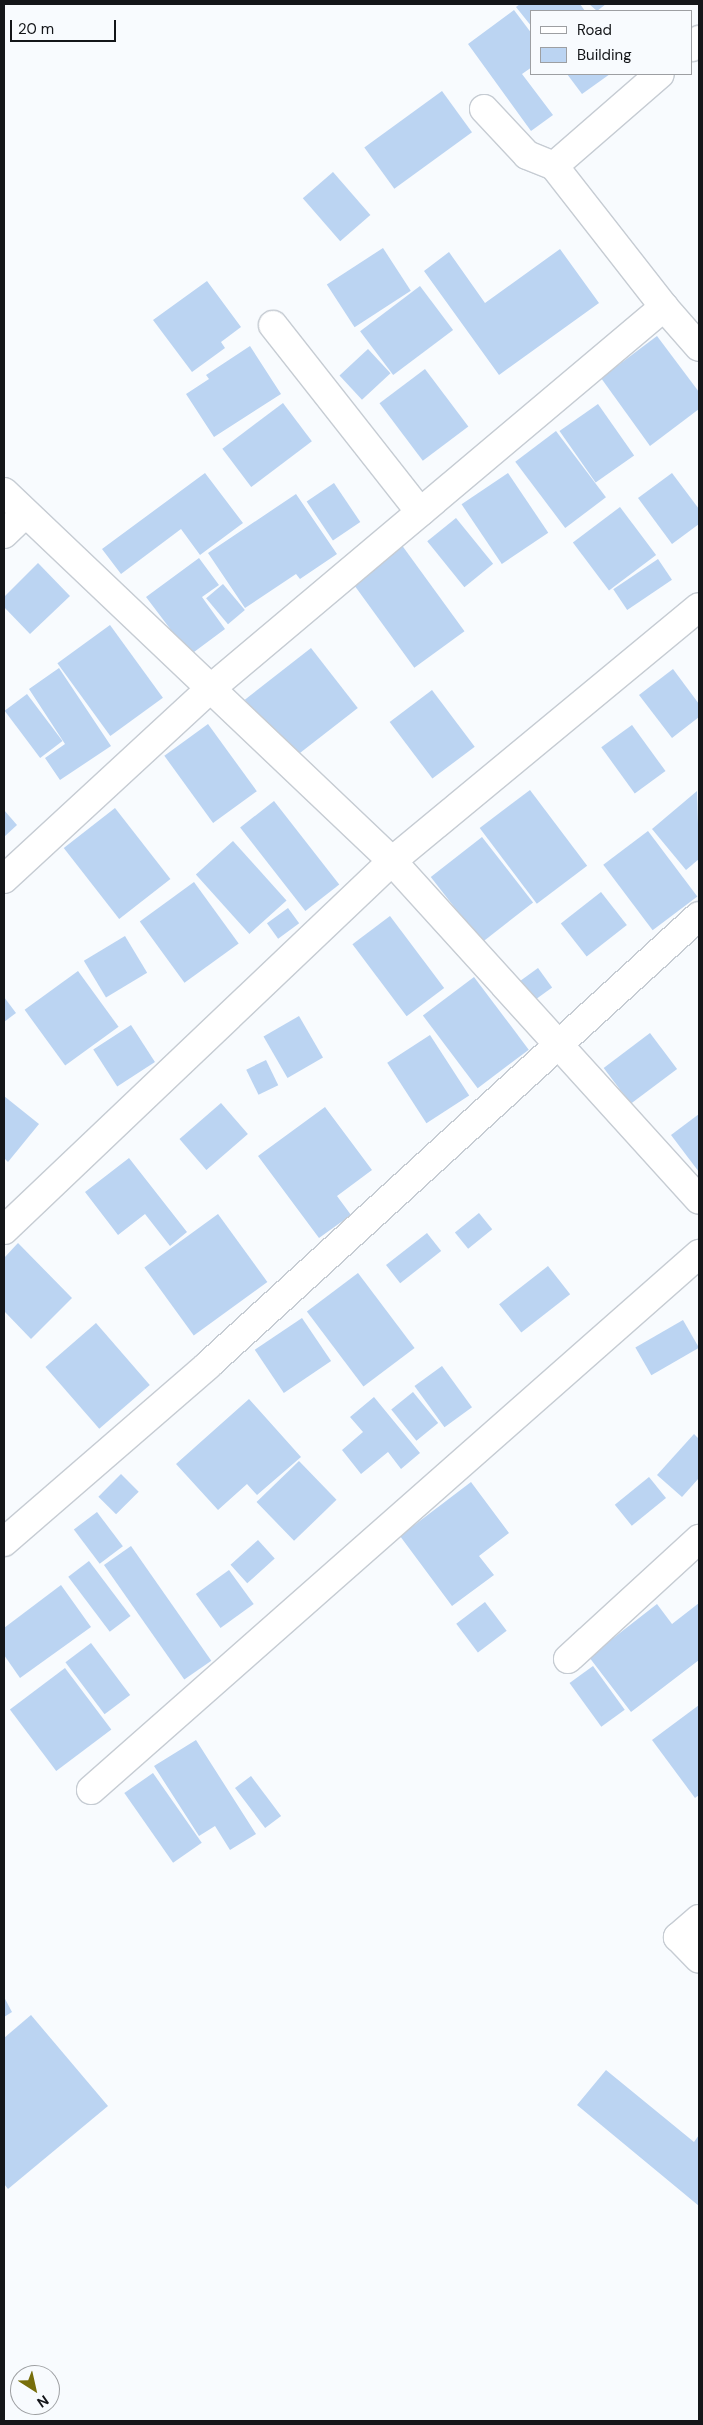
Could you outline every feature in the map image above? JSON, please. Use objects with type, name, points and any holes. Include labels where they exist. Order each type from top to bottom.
[{"type":"street","points":[[554,166],[659,75]]},
{"type":"street","points":[[484,109],[527,155],[554,166],[664,307],[699,347]]},
{"type":"street","points":[[4,879],[209,690],[664,307]]},
{"type":"street","points":[[273,325],[420,512]]},
{"type":"street","points":[[4,492],[209,690],[392,862],[561,1045],[699,1200]]},
{"type":"street","points":[[4,534],[26,514]]},
{"type":"street","points":[[4,1230],[392,862],[699,607]]},
{"type":"street","points":[[4,1542],[208,1365],[561,1045],[699,916]]},
{"type":"street","points":[[91,1790],[699,1254]]},
{"type":"street","points":[[568,1659],[699,1539]]},
{"type":"street","points":[[699,1919],[678,1937],[699,1959]]},
{"type":"building","points":[[520,4],[580,4],[584,10],[530,10],[530,24],[516,7]]},
{"type":"building","points":[[589,4],[606,4],[598,10]]},
{"type":"building","points":[[514,10],[530,31],[530,68],[522,74],[553,115],[531,131],[468,44]]},
{"type":"building","points":[[568,75],[609,75],[582,94]]},
{"type":"building","points":[[442,91],[472,132],[394,189],[364,147]]},
{"type":"building","points":[[333,172],[370,215],[340,241],[303,198]]},
{"type":"building","points":[[383,248],[411,291],[355,327],[327,284]]},
{"type":"building","points":[[560,249],[599,303],[499,375],[424,271],[449,252],[485,303]]},
{"type":"building","points":[[207,281],[241,327],[221,342],[225,348],[192,372],[153,320]]},
{"type":"building","points":[[420,286],[453,330],[393,375],[360,331]]},
{"type":"building","points":[[657,336],[699,392],[699,409],[650,446],[601,378]]},
{"type":"building","points":[[250,346],[281,394],[214,437],[186,394],[209,379],[206,375]]},
{"type":"building","points":[[368,349],[391,373],[362,400],[339,376]]},
{"type":"building","points":[[425,369],[468,427],[423,461],[379,403]]},
{"type":"building","points":[[283,403],[312,441],[251,487],[222,449]]},
{"type":"building","points":[[598,404],[634,456],[596,483],[559,431]]},
{"type":"building","points":[[556,431],[606,497],[565,528],[515,462]]},
{"type":"building","points":[[205,473],[243,523],[200,555],[181,529],[121,574],[102,549]]},
{"type":"building","points":[[508,473],[548,533],[502,564],[462,504]]},
{"type":"building","points":[[672,473],[699,509],[699,524],[672,544],[638,498]]},
{"type":"building","points":[[334,483],[360,522],[333,540],[307,501]]},
{"type":"building","points":[[296,494],[337,554],[300,579],[296,574],[245,608],[208,553]]},
{"type":"building","points":[[620,507],[656,555],[609,590],[573,543]]},
{"type":"building","points":[[456,518],[493,564],[464,587],[427,541]]},
{"type":"building","points":[[401,544],[464,631],[414,668],[351,580]]},
{"type":"building","points":[[199,558],[219,585],[202,597],[225,629],[190,655],[146,597]]},
{"type":"building","points":[[658,559],[672,580],[627,610],[613,589]]},
{"type":"building","points":[[38,563],[70,596],[30,634],[4,607],[4,597]]},
{"type":"building","points":[[223,584],[245,610],[228,624],[206,598]]},
{"type":"building","points":[[110,625],[163,698],[110,736],[57,663]]},
{"type":"building","points":[[311,648],[358,708],[292,760],[245,700]]},
{"type":"building","points":[[59,668],[111,746],[60,780],[45,758],[65,744],[29,689]]},
{"type":"building","points":[[673,669],[699,704],[699,717],[672,738],[639,695]]},
{"type":"building","points":[[432,690],[475,747],[432,779],[390,722]]},
{"type":"building","points":[[27,694],[63,741],[40,758],[5,711]]},
{"type":"building","points":[[208,724],[257,791],[213,823],[164,756]]},
{"type":"building","points":[[632,725],[666,771],[635,793],[601,747]]},
{"type":"building","points":[[530,790],[587,866],[537,904],[480,828]]},
{"type":"building","points":[[697,791],[699,859],[686,870],[652,829]]},
{"type":"building","points":[[274,801],[339,885],[305,911],[240,827]]},
{"type":"building","points":[[115,808],[170,879],[119,919],[64,848]]},
{"type":"building","points":[[4,810],[17,825],[4,837]]},
{"type":"building","points":[[648,831],[697,896],[653,930],[603,865]]},
{"type":"building","points":[[482,837],[533,902],[482,942],[431,877]]},
{"type":"building","points":[[233,841],[287,900],[249,934],[196,874]]},
{"type":"building","points":[[194,882],[239,943],[184,983],[140,921]]},
{"type":"building","points":[[601,892],[627,925],[587,956],[561,923]]},
{"type":"building","points":[[288,908],[299,923],[278,939],[267,923]]},
{"type":"building","points":[[390,916],[444,988],[407,1016],[352,944]]},
{"type":"building","points":[[125,936],[147,973],[106,998],[84,961]]},
{"type":"building","points":[[538,968],[552,987],[533,1001],[519,982]]},
{"type":"building","points":[[78,971],[119,1027],[65,1066],[25,1010]]},
{"type":"building","points":[[474,977],[529,1050],[478,1088],[423,1016]]},
{"type":"building","points":[[4,997],[16,1013],[4,1022]]},
{"type":"building","points":[[299,1016],[323,1058],[287,1078],[263,1036]]},
{"type":"building","points":[[131,1025],[155,1062],[117,1086],[93,1050]]},
{"type":"building","points":[[650,1033],[677,1069],[631,1104],[604,1068]]},
{"type":"building","points":[[430,1035],[469,1095],[426,1123],[387,1063]]},
{"type":"building","points":[[266,1060],[278,1085],[259,1095],[246,1070]]},
{"type":"building","points":[[4,1096],[39,1124],[8,1162],[4,1158]]},
{"type":"building","points":[[221,1103],[248,1134],[206,1170],[179,1139]]},
{"type":"building","points":[[325,1107],[372,1170],[337,1196],[351,1215],[319,1238],[258,1156]]},
{"type":"building","points":[[699,1114],[699,1172],[671,1135]]},
{"type":"building","points":[[129,1158],[187,1232],[170,1246],[145,1214],[118,1235],[85,1192]]},
{"type":"building","points":[[479,1213],[492,1229],[468,1249],[455,1233]]},
{"type":"building","points":[[218,1214],[267,1282],[194,1335],[144,1267]]},
{"type":"building","points":[[427,1233],[441,1251],[400,1283],[386,1265]]},
{"type":"building","points":[[18,1243],[72,1298],[31,1339],[4,1311],[4,1258]]},
{"type":"building","points":[[548,1266],[570,1294],[521,1333],[499,1304]]},
{"type":"building","points":[[358,1273],[415,1348],[363,1387],[307,1312]]},
{"type":"building","points":[[302,1318],[331,1361],[284,1393],[255,1350]]},
{"type":"building","points":[[683,1320],[699,1348],[651,1375],[635,1348]]},
{"type":"building","points":[[96,1323],[150,1385],[99,1429],[45,1367]]},
{"type":"building","points":[[442,1366],[472,1407],[444,1427],[414,1386]]},
{"type":"building","points":[[413,1392],[438,1423],[416,1441],[391,1410]]},
{"type":"building","points":[[374,1397],[420,1453],[401,1469],[388,1452],[361,1474],[342,1450],[363,1432],[350,1417]]},
{"type":"building","points":[[249,1399],[301,1457],[257,1495],[247,1484],[218,1510],[176,1464]]},
{"type":"building","points":[[694,1434],[699,1439],[699,1478],[682,1497],[657,1475]]},
{"type":"building","points":[[299,1461],[337,1500],[294,1541],[257,1502]]},
{"type":"building","points":[[121,1474],[139,1492],[116,1514],[98,1497]]},
{"type":"building","points":[[649,1477],[666,1498],[632,1526],[615,1505]]},
{"type":"building","points":[[471,1482],[509,1533],[479,1556],[494,1575],[452,1606],[400,1536]]},
{"type":"building","points":[[97,1512],[123,1546],[100,1564],[74,1529]]},
{"type":"building","points":[[258,1540],[275,1559],[247,1583],[231,1565]]},
{"type":"building","points":[[131,1546],[211,1661],[184,1680],[104,1565]]},
{"type":"building","points":[[89,1561],[131,1616],[110,1632],[68,1577]]},
{"type":"building","points":[[229,1570],[254,1604],[221,1628],[196,1594]]},
{"type":"building","points":[[61,1585],[91,1627],[20,1678],[4,1655],[4,1628]]},
{"type":"building","points":[[485,1602],[507,1631],[478,1652],[456,1624]]},
{"type":"building","points":[[699,1603],[699,1660],[631,1712],[589,1657],[657,1604],[672,1624]]},
{"type":"building","points":[[91,1643],[130,1695],[105,1714],[65,1662]]},
{"type":"building","points":[[593,1666],[625,1710],[601,1727],[570,1683]]},
{"type":"building","points":[[65,1668],[111,1729],[56,1771],[10,1710]]},
{"type":"building","points":[[699,1705],[699,1795],[695,1798],[652,1740]]},
{"type":"building","points":[[196,1740],[256,1834],[230,1850],[215,1826],[199,1836],[154,1766]]},
{"type":"building","points":[[153,1773],[202,1843],[173,1863],[124,1793]]},
{"type":"building","points":[[251,1776],[281,1816],[265,1828],[235,1788]]},
{"type":"building","points":[[4,1997],[12,2012],[4,2017]]},
{"type":"building","points":[[31,2015],[108,2106],[8,2189],[4,2184],[4,2038]]},
{"type":"building","points":[[606,2070],[694,2142],[699,2135],[699,2206],[577,2105]]}]
